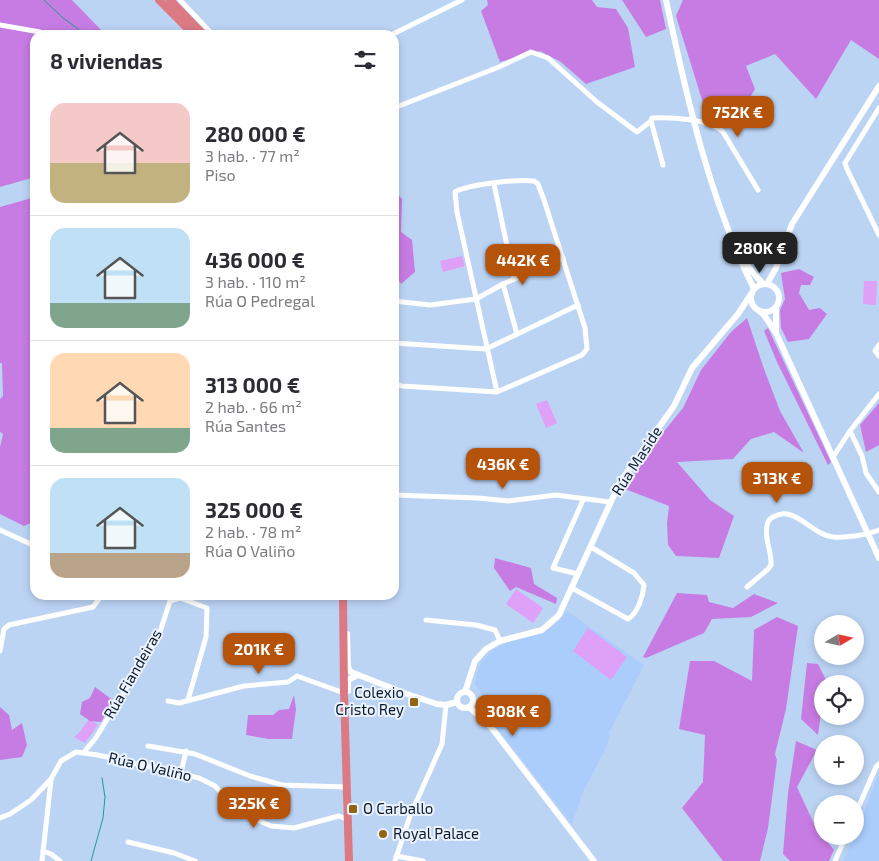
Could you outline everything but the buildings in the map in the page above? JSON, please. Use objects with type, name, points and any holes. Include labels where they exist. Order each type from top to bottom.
[{"type":"highway","points":[[160,0],[189,30]]},
{"type":"highway","points":[[170,0],[199,30]]},
{"type":"highway","points":[[343,600],[348,861]]},
{"type":"street","points":[[180,0],[208,30]]},
{"type":"street","points":[[399,31],[462,0]]},
{"type":"street","points":[[666,0],[692,120],[708,176],[753,292],[751,301],[764,315],[776,333],[879,558]]},
{"type":"street","points":[[0,25],[30,30]]},
{"type":"street","points":[[399,106],[499,67],[531,52],[548,58],[597,102],[637,132],[651,121],[652,118],[659,117],[692,120],[718,127],[723,132],[758,190]]},
{"type":"street","points":[[753,292],[765,284],[776,268],[792,224],[879,87]]},
{"type":"street","points":[[879,108],[845,162],[846,169],[878,227],[879,235]]},
{"type":"street","points":[[651,121],[663,165]]},
{"type":"street","points":[[399,384],[496,392],[582,355],[587,349],[585,328],[538,184],[529,180],[461,189],[455,192],[457,212],[496,392]]},
{"type":"street","points":[[494,184],[514,280]]},
{"type":"street","points":[[738,254],[765,284],[775,288]]},
{"type":"street","points":[[399,302],[430,305],[476,299],[503,284],[563,258]]},
{"type":"street","points":[[776,268],[775,288],[779,299],[776,307],[776,333]]},
{"type":"street","points":[[503,284],[517,334]]},
{"type":"street","name":"Rúa Maside","points":[[465,692],[475,661],[486,648],[500,641],[542,630],[559,615],[610,502],[629,467],[674,406],[692,368],[738,314],[753,292]]},
{"type":"street","points":[[399,343],[486,348],[578,305]]},
{"type":"street","points":[[738,314],[757,309],[768,312],[776,307]]},
{"type":"street","points":[[879,345],[875,352],[879,356]]},
{"type":"street","points":[[833,457],[850,431],[879,394]]},
{"type":"street","points":[[850,431],[862,456],[866,473],[879,492]]},
{"type":"street","points":[[399,495],[508,501],[556,495],[610,502]]},
{"type":"street","points":[[578,574],[553,568],[583,500]]},
{"type":"street","points":[[747,587],[768,569],[770,565],[766,527],[769,519],[779,514],[792,514],[815,530],[831,537],[879,530]]},
{"type":"street","points":[[0,530],[30,544]]},
{"type":"street","points":[[572,588],[628,619],[634,614],[643,595],[644,585],[634,572],[591,547]]},
{"type":"street","points":[[0,651],[4,629],[9,625],[93,607],[98,600]]},
{"type":"street","name":"Rúa Fiandeiras","points":[[84,752],[95,739],[159,635],[170,601],[172,600]]},
{"type":"street","points":[[188,700],[206,637],[208,608],[189,600]]},
{"type":"street","points":[[343,609],[347,627],[348,667],[351,672],[404,694],[437,704],[446,705],[457,702]]},
{"type":"street","points":[[426,620],[476,625],[495,630],[500,641]]},
{"type":"street","points":[[345,738],[348,730],[348,680],[359,675]]},
{"type":"street","points":[[168,701],[180,703],[244,686],[288,682],[297,676],[344,693]]},
{"type":"street","points":[[465,692],[470,694],[472,703],[469,707],[462,708],[457,702],[458,695],[465,692]]},
{"type":"street","points":[[424,861],[396,858],[410,816],[442,744],[446,705]]},
{"type":"street","points":[[469,707],[491,727],[594,861]]},
{"type":"street","points":[[148,746],[186,751],[250,776],[282,785],[347,787]]},
{"type":"street","points":[[181,772],[186,751]]},
{"type":"street","points":[[0,818],[10,814],[31,800],[51,779],[61,761],[76,752],[84,752]]},
{"type":"street","name":"Rúa O Valiño","points":[[84,752],[181,772],[199,778],[215,786],[238,811],[271,826],[294,828],[340,816],[348,820]]},
{"type":"street","points":[[864,795],[879,764]]},
{"type":"street","points":[[42,861],[51,779]]},
{"type":"street","points":[[128,842],[174,853],[195,861]]},
{"type":"street","points":[[835,861],[842,845]]},
{"type":"street","points":[[43,851],[60,861]]},
{"type":"shaded area","points":[[0,0],[72,0],[101,30],[30,30],[30,178],[0,187]]},
{"type":"shaded area","points":[[487,0],[592,0],[597,7],[616,9],[628,28],[635,67],[586,84],[561,62],[540,51],[500,62],[481,11],[488,5]]},
{"type":"shaded area","points":[[622,0],[660,0],[666,29],[646,37]]},
{"type":"shaded area","points":[[683,0],[879,0],[879,59],[851,40],[816,99],[775,54],[746,66],[755,89],[746,104],[703,103],[676,16]]},
{"type":"shaded area","points":[[399,196],[402,199],[401,232],[412,240],[415,272],[401,284],[399,281]]},
{"type":"shaded area","points":[[30,198],[30,523],[24,526],[0,514],[0,447],[3,434],[0,432],[0,399],[3,396],[2,363],[0,363],[0,207]]},
{"type":"shaded area","points":[[462,256],[465,266],[443,272],[440,261]]},
{"type":"shaded area","points":[[799,269],[814,277],[810,285],[801,285],[799,293],[809,310],[820,308],[827,314],[809,339],[788,342],[781,328],[780,310],[785,299],[781,273]]},
{"type":"shaded area","points":[[864,281],[877,281],[876,305],[863,304]]},
{"type":"shaded area","points":[[747,318],[780,411],[804,453],[774,432],[751,439],[733,459],[677,462],[710,500],[734,516],[719,558],[676,556],[668,545],[667,523],[669,506],[625,489],[652,446],[683,408],[701,370],[731,332]]},
{"type":"shaded area","points":[[768,328],[831,462],[828,465],[777,362],[764,331]]},
{"type":"shaded area","points":[[547,400],[557,423],[546,428],[536,404]]},
{"type":"shaded area","points":[[879,403],[879,445],[866,452],[860,425]]},
{"type":"shaded area","points":[[495,558],[531,568],[534,584],[557,598],[556,604],[516,587],[510,591],[494,568]]},
{"type":"shaded area","points":[[516,589],[543,608],[533,623],[506,604]]},
{"type":"shaded area","points":[[677,593],[707,595],[709,602],[733,608],[754,594],[778,603],[751,617],[712,619],[704,633],[646,658],[643,657]]},
{"type":"shaded area","points":[[567,611],[644,665],[609,733],[605,750],[583,792],[572,824],[482,709],[481,703],[483,700],[480,691],[475,685],[481,662],[494,649],[505,643],[550,629]]},
{"type":"shaded area","points":[[777,617],[798,626],[786,709],[775,754],[777,760],[768,828],[760,861],[723,861],[682,808],[703,782],[705,735],[679,729],[690,661],[714,661],[752,681],[754,630]]},
{"type":"shaded area","points":[[588,628],[627,657],[611,680],[573,651]]},
{"type":"shaded area","points":[[807,663],[814,664],[818,665],[824,675],[814,675],[814,725],[819,725],[818,735],[801,719]]},
{"type":"shaded area","points":[[95,687],[114,701],[101,722],[90,721],[80,714],[82,702],[90,698]]},
{"type":"shaded area","points":[[294,695],[296,709],[292,739],[269,739],[246,735],[248,715],[273,715],[279,710],[289,709]]},
{"type":"shaded area","points":[[0,707],[9,715],[12,730],[22,723],[27,745],[22,757],[0,760]]},
{"type":"shaded area","points":[[89,719],[98,725],[85,743],[74,737]]},
{"type":"shaded area","points":[[796,741],[814,749],[814,756],[797,787],[814,824],[814,845],[830,845],[834,850],[829,861],[790,861],[783,854],[788,793]]},
{"type":"shaded area","points":[[879,773],[879,861],[843,861],[851,845],[864,845],[864,812]]},
{"type":"waterway","points":[[44,0],[79,30]]},
{"type":"waterway","points":[[91,861],[103,818],[105,797],[102,778]]},
{"type":"place","name":"Colexio Cristo Rey","points":[[414,702]]},
{"type":"place","name":"O Carballo","points":[[353,809]]},
{"type":"place","name":"Royal Palace","points":[[383,834]]}]
